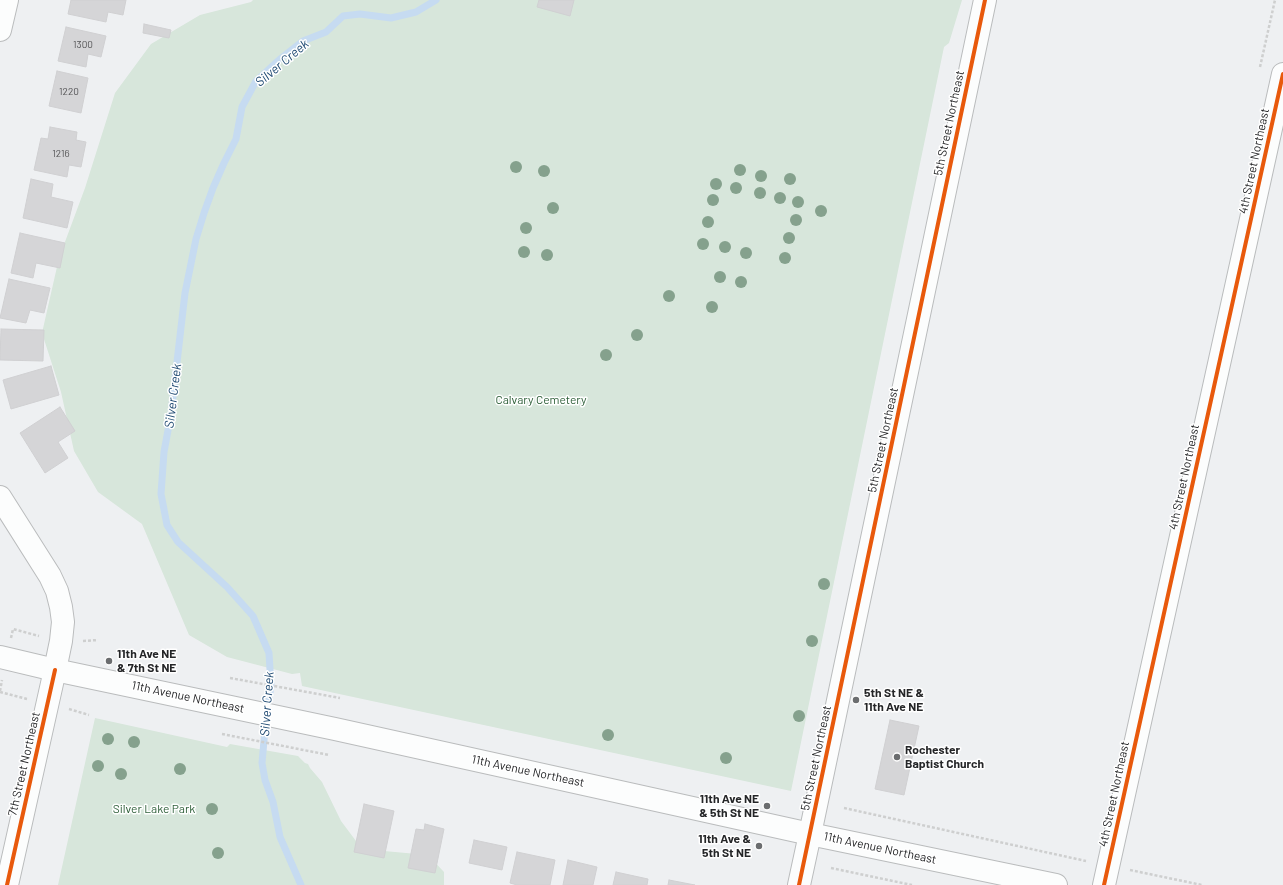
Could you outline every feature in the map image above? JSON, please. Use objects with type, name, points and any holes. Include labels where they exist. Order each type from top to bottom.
[{"type":"street","points":[[0,30],[7,0]]},
{"type":"street","name":"5th Street Northeast","points":[[799,885],[985,0]]},
{"type":"street","name":"4th Street Northeast","points":[[1104,885],[1283,74]]},
{"type":"street","name":"7th Street Northeast","points":[[0,497],[50,576],[61,607],[63,622],[61,642],[7,885]]},
{"type":"street","name":"11th Avenue Northeast","points":[[0,657],[55,670],[223,704],[810,834],[1056,885]]},
{"type":"path","points":[[230,678],[340,698]]},
{"type":"path","points":[[222,734],[330,755]]},
{"type":"path","points":[[844,808],[1086,861]]},
{"type":"path","points":[[831,868],[912,885]]},
{"type":"path","points":[[1130,870],[1202,885]]},
{"type":"green space","name":"Calvary Cemetery","points":[[253,0],[962,0],[949,43],[944,47],[791,791],[302,686],[300,673],[292,674],[227,657],[189,635],[142,524],[98,492],[74,451],[61,392],[42,333],[59,258],[85,188],[115,93],[151,44],[200,15],[251,2]]},
{"type":"green space","name":"Silver Lake Park","points":[[95,718],[227,747],[230,744],[298,756],[308,764],[322,782],[341,821],[362,849],[428,855],[444,872],[444,885],[58,885]]},
{"type":"building","points":[[71,0],[126,0],[123,15],[108,12],[106,22],[68,14]]},
{"type":"building","points":[[539,0],[574,0],[570,16],[537,7]]},
{"type":"building","points":[[144,24],[171,30],[169,38],[143,33]]},
{"type":"building","points":[[66,27],[106,36],[101,57],[88,54],[86,67],[58,61]]},
{"type":"building","points":[[57,71],[88,78],[81,113],[49,106]]},
{"type":"building","points":[[50,127],[77,132],[76,140],[86,142],[81,167],[69,165],[67,177],[34,170],[41,138],[48,139]]},
{"type":"building","points":[[31,179],[53,184],[51,197],[73,202],[67,228],[23,218]]},
{"type":"building","points":[[20,233],[65,243],[60,268],[36,263],[33,278],[11,273]]},
{"type":"building","points":[[9,279],[50,288],[44,313],[30,310],[26,323],[0,318]]},
{"type":"building","points":[[1,329],[44,330],[43,361],[0,360]]},
{"type":"building","points":[[51,366],[59,395],[11,409],[3,380]]},
{"type":"building","points":[[60,407],[75,431],[58,442],[68,458],[45,473],[20,433]]},
{"type":"building","name":"Rochester Baptist Church","points":[[890,720],[919,726],[904,795],[875,789]]},
{"type":"building","points":[[364,804],[394,811],[384,858],[354,852]]},
{"type":"building","points":[[425,824],[444,829],[435,873],[408,868],[416,829],[424,830]]},
{"type":"building","points":[[474,840],[507,847],[502,870],[469,863]]},
{"type":"building","points":[[517,852],[555,860],[550,885],[517,885],[510,883]]},
{"type":"building","points":[[568,860],[597,867],[593,885],[563,885]]},
{"type":"building","points":[[616,872],[648,879],[647,885],[613,885]]},
{"type":"building","points":[[669,880],[695,885],[668,885]]},
{"type":"waterway","name":"Silver Creek","points":[[301,885],[280,837],[273,802],[265,780],[262,763],[266,718],[271,686],[269,653],[253,616],[227,587],[178,542],[167,525],[161,494],[164,452],[171,414],[185,293],[196,239],[204,213],[213,188],[236,139],[242,107],[256,81],[303,41],[326,32],[343,16],[360,14],[391,18],[416,12],[436,0]]},
{"type":"cycle path","points":[[799,885],[985,0]]},
{"type":"cycle path","points":[[1104,885],[1283,74]]},
{"type":"cycle path","points":[[7,885],[55,670]]},
{"type":"place","name":"11th Ave NE & 7th St NE","points":[[109,661]]},
{"type":"place","name":"5th St NE & 11th Ave NE","points":[[856,700]]},
{"type":"place","name":"Rochester Baptist Church","points":[[897,757]]},
{"type":"place","name":"11th Ave NE & 5th St NE","points":[[767,806]]},
{"type":"place","name":"11th Ave & 5th St NE","points":[[759,846]]}]
